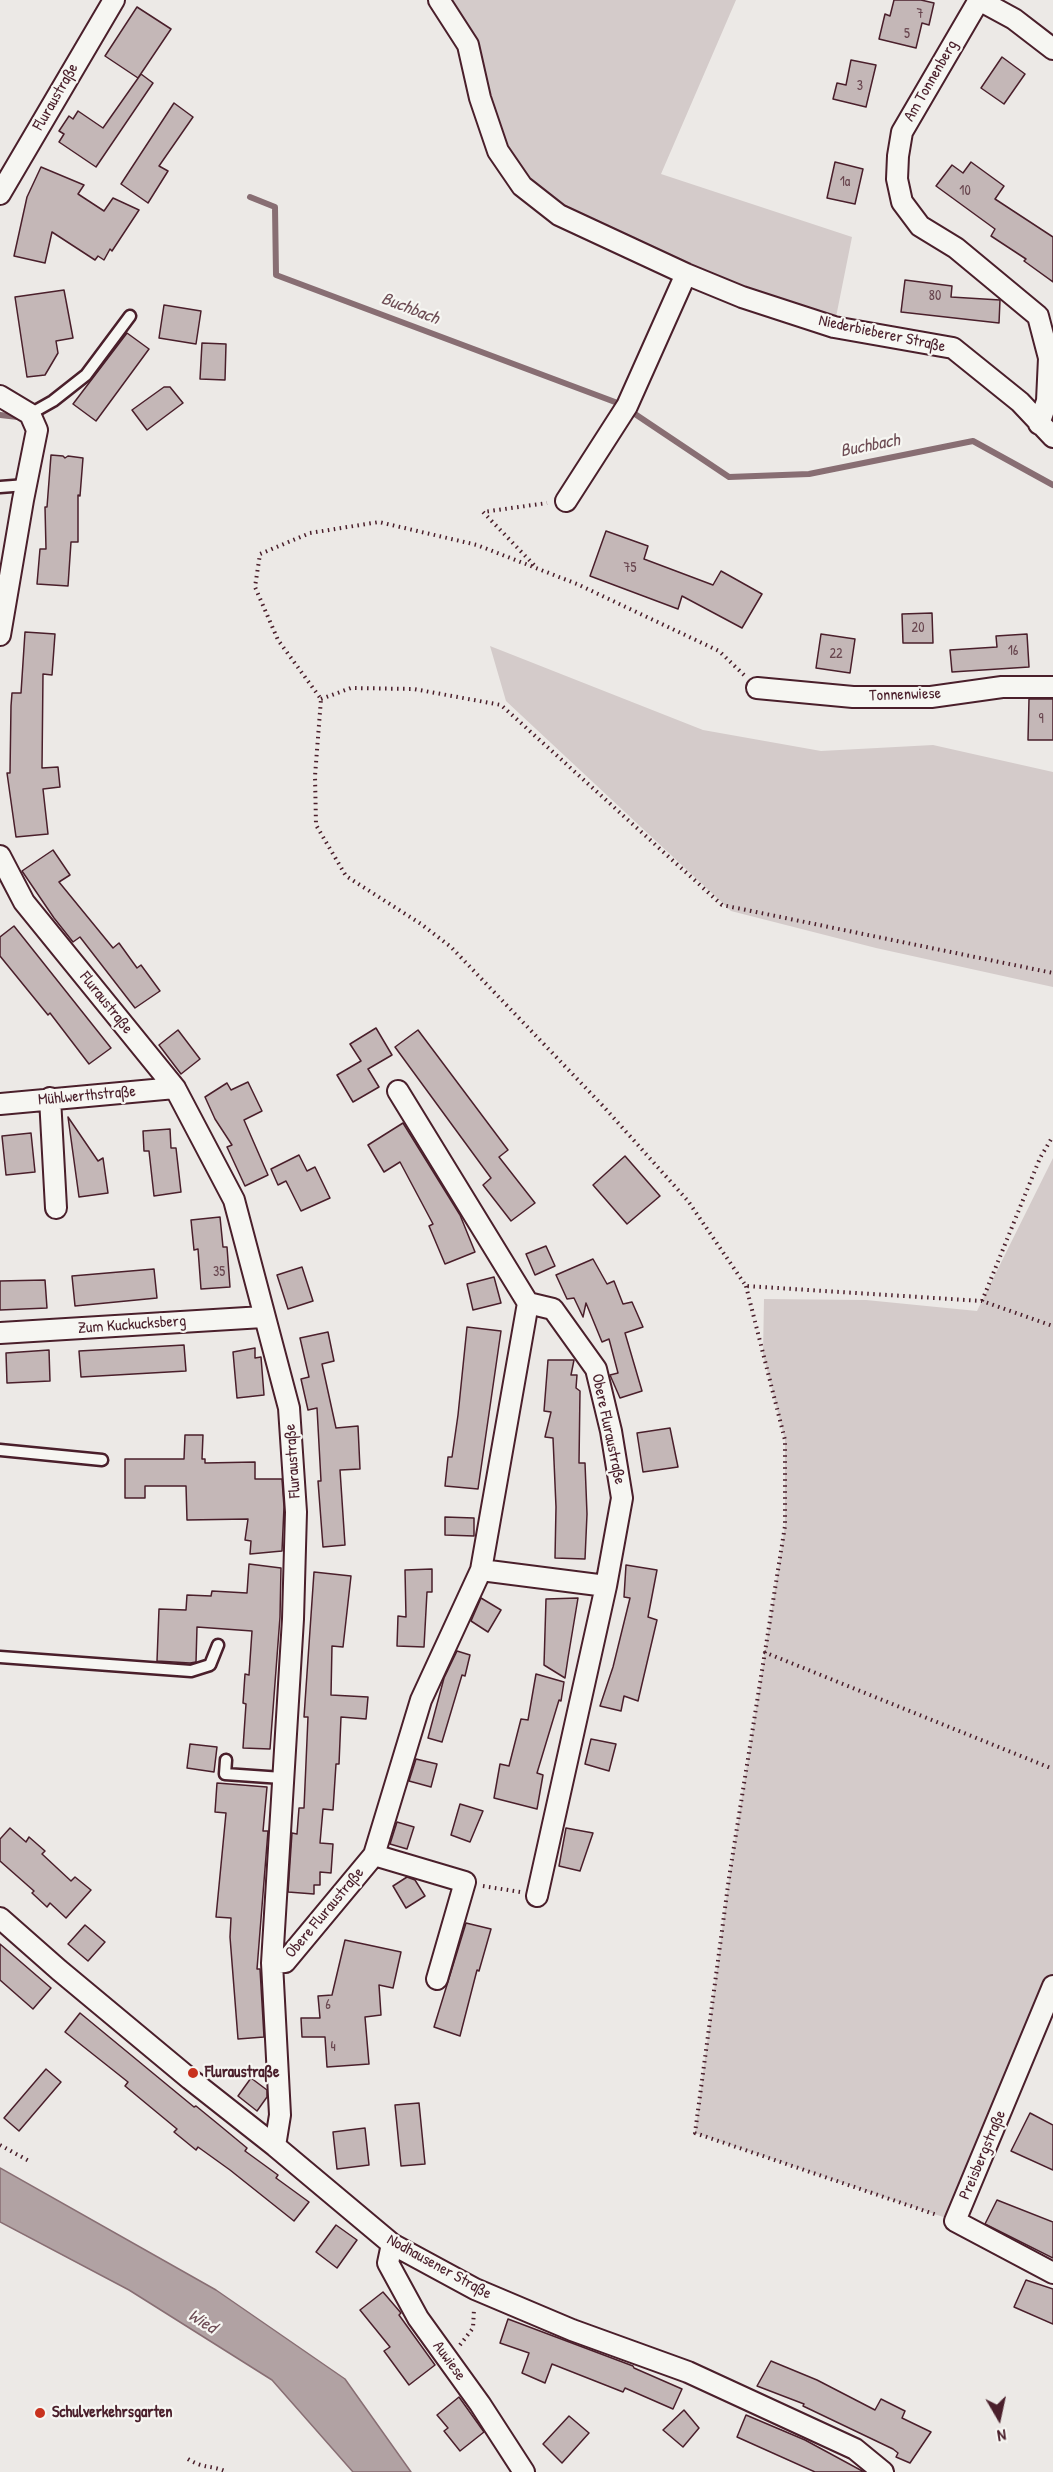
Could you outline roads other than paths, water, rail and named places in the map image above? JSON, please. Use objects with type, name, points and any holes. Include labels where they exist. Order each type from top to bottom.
[{"type":"street","name":"Fluraustraße","points":[[0,194],[114,0]]},
{"type":"street","name":"Niederbieberer Straße","points":[[439,0],[468,45],[480,98],[498,151],[522,186],[559,215],[686,274],[742,297],[834,327],[952,348],[1020,402],[1046,430]]},
{"type":"street","points":[[979,0],[1014,19],[1053,49]]},
{"type":"street","name":"Am Tonnenberg","points":[[979,0],[902,132],[898,156],[899,187],[902,202],[920,226],[956,248],[1046,312],[1049,358],[1046,430]]},
{"type":"street","points":[[566,501],[627,406],[686,274]]},
{"type":"street","points":[[0,396],[30,414],[37,430],[0,635]]},
{"type":"street","name":"Tonnenwiese","points":[[757,688],[853,697],[931,697],[979,689],[1053,687]]},
{"type":"street","name":"Fluraustraße","points":[[0,856],[24,902],[175,1088],[234,1200],[263,1317],[289,1408],[296,1512],[293,1619],[272,1963],[280,2115],[275,2146]]},
{"type":"street","name":"Mühlwerthstraße","points":[[0,1104],[175,1088]]},
{"type":"street","points":[[398,1091],[528,1303]]},
{"type":"street","points":[[50,1098],[56,1208]]},
{"type":"street","name":"Obere Fluraustraße","points":[[272,1963],[285,1962],[374,1855],[421,1700],[481,1570],[528,1303],[553,1309],[596,1369],[611,1431],[622,1498],[606,1586],[537,1896]]},
{"type":"street","name":"Zum Kuckucksberg","points":[[0,1334],[263,1317]]},
{"type":"street","points":[[481,1570],[606,1586]]},
{"type":"street","name":"Obere Fluraustraße","points":[[374,1855],[465,1882],[437,1979]]},
{"type":"street","name":"Nodhausener Straße","points":[[0,1918],[164,2057],[392,2244],[475,2289],[572,2330],[688,2372],[855,2449],[883,2472]]},
{"type":"street","name":"Preisbergstraße","points":[[1053,1986],[955,2222],[1053,2273]]},
{"type":"street","name":"Auwiese","points":[[392,2244],[388,2263],[418,2318],[524,2472]]},
{"type":"lane","points":[[30,414],[53,401],[86,375],[130,316]]},
{"type":"lane","points":[[0,488],[26,485]]},
{"type":"lane","points":[[0,1450],[102,1460]]},
{"type":"lane","points":[[0,1657],[191,1671],[210,1665],[218,1645]]},
{"type":"lane","points":[[226,1760],[225,1774],[282,1778]]},
{"type":"water","name":"Wied","points":[[0,2168],[216,2290],[345,2379],[411,2472],[353,2472],[272,2380],[129,2290],[0,2222]]},
{"type":"waterway","name":"Buchbach","points":[[250,197],[275,207],[276,275],[623,405]]},
{"type":"waterway","name":"Buchbach","points":[[629,410],[729,477],[809,474],[973,441],[1053,485]]},
{"type":"waterway","name":"Buchbach","points":[[0,415],[18,417]]},
{"type":"place","name":"Fluraustraße","points":[[193,2073]]},
{"type":"place","name":"Schulverkehrsgarten","points":[[40,2413]]}]
